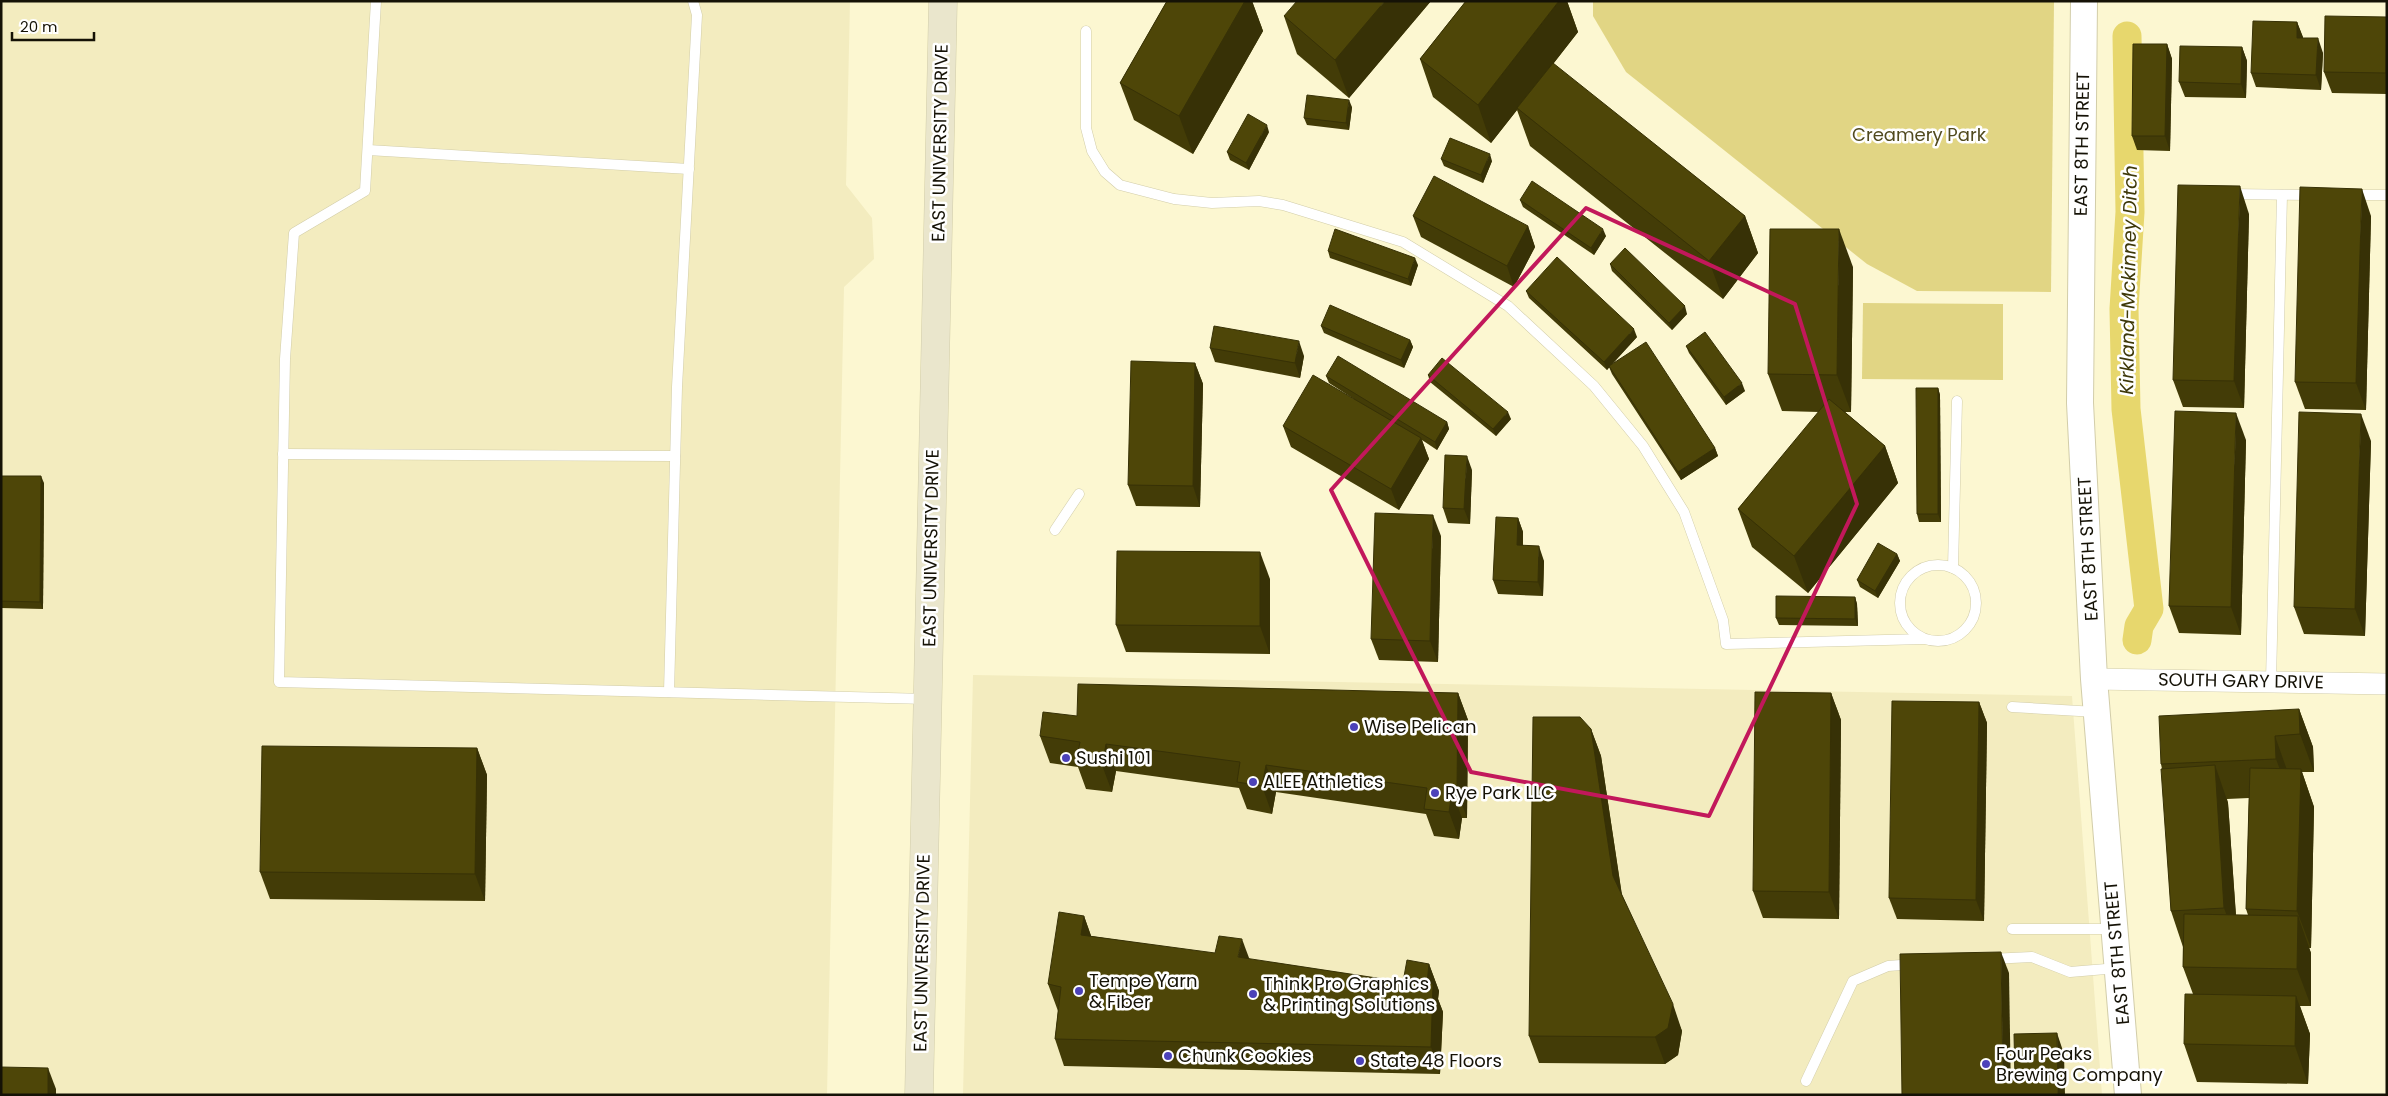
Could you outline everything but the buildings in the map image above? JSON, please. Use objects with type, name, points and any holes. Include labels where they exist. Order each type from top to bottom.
[{"type":"main road","name":"EAST UNIVERSITY DRIVE","points":[[919,1095],[943,1]]},
{"type":"street","name":"EAST 8TH STREET","points":[[2084,1],[2080,403],[2094,679],[2116,929],[2128,1095]]},
{"type":"street","name":"SOUTH GARY DRIVE","points":[[2094,679],[2387,684]]},
{"type":"lane","points":[[376,1],[365,191],[294,233],[284,359],[279,682],[928,699]]},
{"type":"lane","points":[[669,692],[677,387],[697,16],[693,1]]},
{"type":"lane","points":[[1086,31],[1086,128],[1092,151],[1105,172],[1120,186],[1174,199],[1212,203],[1259,201],[1284,205],[1402,242],[1508,306],[1594,386],[1643,446],[1684,512],[1723,620],[1726,644],[1924,639],[1936,641],[1954,638],[1969,627],[1977,604],[1975,591],[1969,580],[1960,571],[1936,564],[1923,568],[1912,575],[1904,585],[1900,597],[1901,610],[1909,627],[1924,639]]},
{"type":"lane","points":[[368,150],[689,169]]},
{"type":"lane","points":[[2216,194],[2320,195]]},
{"type":"lane","points":[[2271,682],[2282,195]]},
{"type":"lane","points":[[2339,195],[2387,195]]},
{"type":"lane","points":[[1953,568],[1957,401]]},
{"type":"lane","points":[[283,454],[675,456]]},
{"type":"lane","points":[[1055,530],[1080,494]]},
{"type":"lane","points":[[2012,707],[2097,712]]},
{"type":"lane","points":[[2012,929],[2116,929]]},
{"type":"lane","points":[[1974,960],[2032,957],[2070,972],[2119,968]]},
{"type":"lane","points":[[1806,1081],[1853,981],[1888,966],[1926,963]]},
{"type":"highlighted area","points":[[1586,208],[1795,304],[1857,504],[1709,816],[1471,772],[1331,490]]},
{"type":"shaded area","points":[[1,1],[850,1],[846,185],[872,218],[874,259],[844,287],[827,1095],[1,1095]]},
{"type":"shaded area","points":[[973,675],[2072,696],[2102,1095],[963,1095]]},
{"type":"green space","name":"Creamery Park","points":[[1593,1],[2054,1],[2051,292],[1917,291],[1867,264],[1626,72],[1593,16]]},
{"type":"green space","points":[[1863,303],[2003,304],[2003,380],[1862,379]]},
{"type":"waterway","name":"Kirkland-Mckinney Ditch","points":[[2127,36],[2130,212],[2124,309],[2126,409],[2149,609],[2139,626],[2137,640]]},
{"type":"place","name":"Wise Pelican","points":[[1354,727]]},
{"type":"place","name":"Sushi 101","points":[[1066,758]]},
{"type":"place","name":"ALEE Athletics","points":[[1253,782]]},
{"type":"place","name":"Rye Park LLC","points":[[1435,793]]},
{"type":"place","name":"Tempe Yarn & Fiber","points":[[1079,991]]},
{"type":"place","name":"Think Pro Graphics & Printing Solutions","points":[[1253,994]]},
{"type":"place","name":"Chunk Cookies","points":[[1168,1056]]},
{"type":"place","name":"State 48 Floors","points":[[1360,1061]]},
{"type":"place","name":"Four Peaks Brewing Company","points":[[1986,1064]]}]
